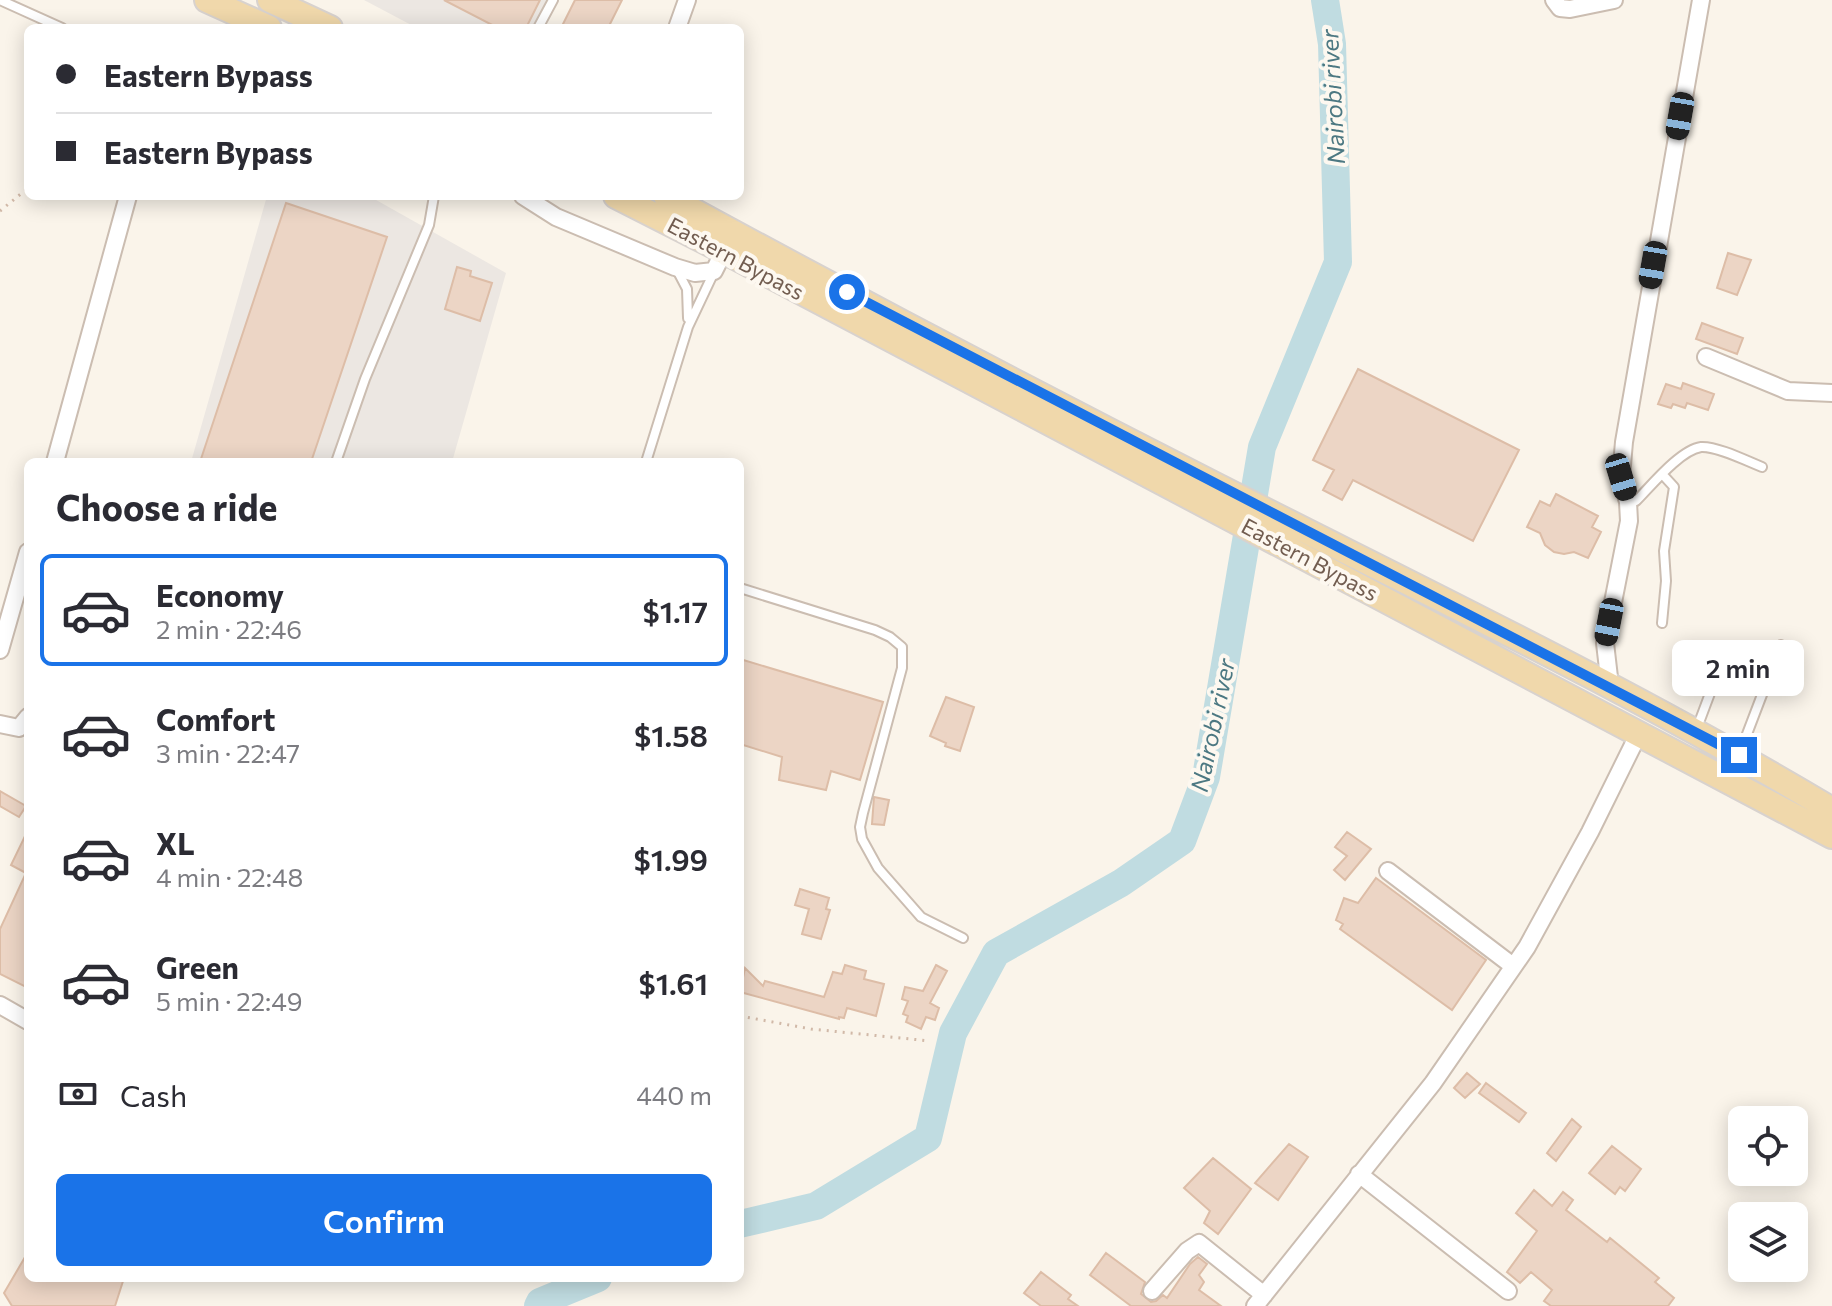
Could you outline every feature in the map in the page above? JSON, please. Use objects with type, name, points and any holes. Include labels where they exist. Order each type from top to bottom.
[{"type":"main road","points":[[207,0],[234,20]]},
{"type":"main road","points":[[270,0],[321,24]]},
{"type":"main road","name":"Eastern Bypass","points":[[622,200],[719,261],[1206,493],[1302,529],[1610,686],[1739,755],[1832,810]]},
{"type":"main road","name":"Eastern Bypass","points":[[673,200],[1206,493],[1304,556],[1832,836]]},
{"type":"street","points":[[678,24],[687,0]]},
{"type":"street","points":[[1554,0],[1560,8],[1570,9],[1614,0]]},
{"type":"street","points":[[1610,686],[1605,643],[1629,521],[1628,502],[1621,477],[1624,442],[1701,0]]},
{"type":"street","points":[[56,458],[127,200]]},
{"type":"street","points":[[529,200],[556,217],[675,267],[695,273],[719,261]]},
{"type":"street","points":[[1706,357],[1788,391],[1832,393]]},
{"type":"street","points":[[0,650],[24,566]]},
{"type":"street","points":[[0,724],[19,728],[24,722]]},
{"type":"street","points":[[1152,1291],[1187,1251],[1199,1243],[1259,1301],[1433,1083],[1527,947],[1590,832],[1639,733]]},
{"type":"street","points":[[1388,871],[1513,966]]},
{"type":"street","points":[[0,1005],[24,1019]]},
{"type":"street","points":[[1359,1174],[1508,1291]]},
{"type":"lane","points":[[0,0],[53,24]]},
{"type":"lane","points":[[540,24],[553,0]]},
{"type":"lane","points":[[337,458],[365,379],[429,225],[433,200]]},
{"type":"lane","points":[[647,458],[688,327],[719,261]]},
{"type":"lane","points":[[675,267],[687,289],[688,327]]},
{"type":"lane","points":[[1628,502],[1636,501],[1682,456],[1701,447],[1762,467]]},
{"type":"lane","points":[[1662,623],[1666,581],[1664,551],[1674,487],[1663,475]]},
{"type":"lane","points":[[744,589],[875,630],[902,647],[902,668],[860,827],[862,839],[878,868],[921,917],[963,938]]},
{"type":"lane","points":[[1739,755],[1781,645]]},
{"type":"lane","points":[[1696,732],[1712,688],[1717,659]]},
{"type":"path","points":[[0,211],[24,191]]},
{"type":"path","points":[[744,1017],[811,1029],[930,1041]]},
{"type":"shaded area","points":[[364,0],[549,0],[536,24],[409,24]]},
{"type":"shaded area","points":[[266,200],[376,200],[506,273],[453,458],[192,458]]},
{"type":"building","points":[[444,0],[540,0],[528,24],[490,24]]},
{"type":"building","points":[[575,0],[622,0],[610,24],[563,24]]},
{"type":"building","points":[[286,203],[387,237],[312,458],[201,458]]},
{"type":"building","points":[[1728,253],[1751,260],[1737,295],[1717,288]]},
{"type":"building","points":[[457,267],[471,271],[470,276],[492,283],[480,321],[445,309]]},
{"type":"building","points":[[1702,323],[1743,338],[1737,354],[1696,339]]},
{"type":"building","points":[[1358,369],[1519,450],[1473,541],[1353,480],[1342,500],[1323,490],[1334,470],[1313,460]]},
{"type":"building","points":[[1683,383],[1714,394],[1708,410],[1687,403],[1685,408],[1658,404],[1666,384],[1681,389]]},
{"type":"building","points":[[1556,494],[1598,516],[1592,527],[1601,532],[1588,558],[1574,552],[1554,552],[1545,545],[1540,533],[1527,527],[1540,501],[1550,506]]},
{"type":"building","points":[[744,660],[883,702],[860,780],[831,771],[826,790],[779,780],[782,757],[744,745]]},
{"type":"building","points":[[946,697],[974,707],[960,751],[930,736]]},
{"type":"building","points":[[0,791],[24,805],[24,809],[19,817],[0,806]]},
{"type":"building","points":[[874,797],[889,800],[884,825],[872,824]]},
{"type":"building","points":[[1347,832],[1371,849],[1345,880],[1334,870],[1347,856],[1335,847]]},
{"type":"building","points":[[24,838],[24,872],[11,865]]},
{"type":"building","points":[[24,877],[24,986],[0,974],[0,929]]},
{"type":"building","points":[[1376,878],[1486,960],[1452,1010],[1340,929],[1343,924],[1336,920],[1344,898],[1358,903]]},
{"type":"building","points":[[800,889],[829,898],[826,909],[830,910],[821,939],[802,934],[809,909],[795,905]]},
{"type":"building","points":[[845,965],[866,971],[864,979],[884,984],[876,1016],[847,1008],[844,1018],[839,1019],[744,993],[745,968],[763,986],[765,981],[824,997],[833,972],[842,974]]},
{"type":"building","points":[[936,965],[947,971],[930,1003],[939,1008],[935,1020],[926,1017],[921,1029],[906,1022],[908,1016],[903,1014],[908,1001],[902,999],[905,987],[923,991]]},
{"type":"building","points":[[1467,1073],[1480,1084],[1465,1098],[1454,1088]]},
{"type":"building","points":[[1486,1083],[1526,1113],[1519,1122],[1479,1093]]},
{"type":"building","points":[[1572,1119],[1581,1127],[1556,1161],[1547,1153]]},
{"type":"building","points":[[1289,1144],[1308,1157],[1278,1200],[1255,1183]]},
{"type":"building","points":[[1612,1146],[1641,1169],[1625,1191],[1620,1187],[1615,1194],[1589,1173]]},
{"type":"building","points":[[1213,1158],[1251,1189],[1218,1234],[1204,1223],[1210,1211],[1184,1188]]},
{"type":"building","points":[[1534,1190],[1552,1206],[1563,1192],[1573,1200],[1566,1210],[1607,1242],[1610,1238],[1659,1278],[1655,1282],[1674,1298],[1668,1306],[1551,1306],[1544,1301],[1552,1290],[1531,1272],[1520,1283],[1507,1272],[1537,1231],[1516,1213]]},
{"type":"building","points":[[1106,1253],[1145,1282],[1141,1294],[1151,1302],[1163,1295],[1167,1298],[1198,1257],[1207,1264],[1199,1275],[1204,1282],[1199,1290],[1221,1306],[1131,1306],[1090,1275]]},
{"type":"building","points":[[24,1259],[24,1282],[123,1282],[115,1306],[12,1306],[4,1293]]},
{"type":"building","points":[[1041,1272],[1071,1295],[1068,1299],[1078,1306],[1041,1306],[1024,1293]]},
{"type":"waterway","name":"Nairobi river","points":[[744,1223],[816,1206],[928,1138],[953,1033],[996,953],[1121,883],[1182,841],[1206,777],[1262,447],[1338,262],[1332,44],[1325,0]]},
{"type":"waterway","name":"Nairobi river","points":[[538,1306],[540,1302],[588,1282]]},
{"type":"route","points":[[847,292],[1209,483],[1610,686],[1739,755]]}]
